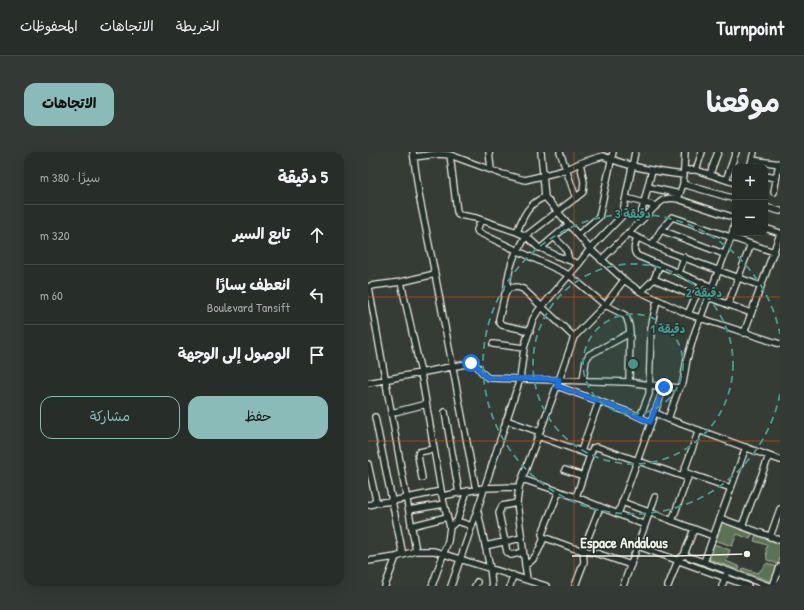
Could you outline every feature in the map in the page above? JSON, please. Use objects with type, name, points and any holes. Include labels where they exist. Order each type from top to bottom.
[{"type":"street","points":[[489,152],[491,170]]},
{"type":"street","points":[[541,152],[545,197],[590,249],[624,280],[641,292],[700,319],[780,344]]},
{"type":"street","points":[[560,152],[576,198]]},
{"type":"street","points":[[578,235],[599,218],[613,152]]},
{"type":"street","points":[[452,586],[520,379],[524,348],[536,314],[590,249],[622,216],[635,152]]},
{"type":"street","points":[[679,197],[683,184],[685,152]]},
{"type":"street","points":[[696,170],[702,152]]},
{"type":"street","points":[[710,174],[718,152]]},
{"type":"street","points":[[726,180],[736,152]]},
{"type":"street","points":[[751,164],[754,152]]},
{"type":"street","points":[[476,490],[419,196],[414,154],[437,153],[450,155],[502,174],[525,180],[565,170],[603,154],[612,160],[652,170],[684,172],[696,170],[732,182]]},
{"type":"street","points":[[450,155],[458,214],[517,232],[526,236],[534,244],[541,248],[579,264]]},
{"type":"street","points":[[752,160],[780,164],[774,192]]},
{"type":"street","points":[[530,331],[502,325],[499,322],[507,289],[509,270],[517,251],[526,236],[583,192],[584,188],[580,163]]},
{"type":"street","points":[[639,223],[652,170]]},
{"type":"street","points":[[768,177],[776,178]]},
{"type":"street","points":[[683,184],[732,198]]},
{"type":"street","points":[[648,187],[732,217]]},
{"type":"street","points":[[517,232],[528,209],[538,200],[545,197]]},
{"type":"street","points":[[601,260],[656,206],[665,199],[679,197]]},
{"type":"street","points":[[626,198],[656,206]]},
{"type":"street","points":[[768,208],[780,211]]},
{"type":"street","points":[[652,245],[661,230],[672,217],[774,252]]},
{"type":"street","points":[[481,220],[477,230],[478,232],[569,276],[605,306],[626,316],[630,333],[629,382]]},
{"type":"street","points":[[541,248],[568,225]]},
{"type":"street","points":[[744,333],[780,233],[768,229]]},
{"type":"street","points":[[661,230],[724,254]]},
{"type":"street","points":[[628,234],[718,271],[761,286]]},
{"type":"street","points":[[668,419],[679,388],[683,383],[692,340],[732,234]]},
{"type":"street","points":[[554,237],[566,248],[569,260]]},
{"type":"street","points":[[636,238],[634,251],[636,254],[659,266],[712,287]]},
{"type":"street","points":[[728,305],[751,244]]},
{"type":"street","points":[[678,273],[684,257]]},
{"type":"street","points":[[641,292],[654,279],[659,266]]},
{"type":"street","points":[[416,551],[369,288],[370,286],[401,282],[435,274]]},
{"type":"street","points":[[654,279],[695,300],[705,307]]},
{"type":"street","points":[[526,579],[517,503],[519,487],[574,337],[605,306],[624,280]]},
{"type":"street","points":[[401,282],[421,373],[442,494],[450,527],[448,541],[432,586]]},
{"type":"street","points":[[688,314],[702,282]]},
{"type":"street","points":[[507,289],[514,287],[523,289],[574,337]]},
{"type":"street","points":[[708,297],[751,313]]},
{"type":"street","points":[[640,417],[649,394],[651,328],[657,300]]},
{"type":"street","points":[[583,380],[586,360],[589,354],[630,333]]},
{"type":"street","points":[[493,344],[524,348]]},
{"type":"street","points":[[368,383],[471,363],[476,365],[483,375],[487,377],[629,382],[650,386],[679,388]]},
{"type":"street","points":[[557,386],[650,422]]},
{"type":"street","points":[[618,514],[650,422],[664,387]]},
{"type":"street","points":[[581,451],[599,401]]},
{"type":"street","points":[[391,413],[426,404]]},
{"type":"street","points":[[445,412],[459,493]]},
{"type":"street","points":[[654,412],[668,419],[780,460]]},
{"type":"street","points":[[375,417],[403,555]]},
{"type":"street","points":[[506,420],[590,455]]},
{"type":"street","points":[[672,521],[700,430]]},
{"type":"street","points":[[576,497],[590,455],[595,447],[637,461],[731,488]]},
{"type":"street","points":[[704,562],[746,447]]},
{"type":"street","points":[[422,478],[418,456],[419,452],[434,448]]},
{"type":"street","points":[[742,526],[769,456]]},
{"type":"street","points":[[368,467],[371,490],[376,500],[375,503]]},
{"type":"street","points":[[565,470],[583,476]]},
{"type":"street","points":[[522,478],[576,497],[645,525]]},
{"type":"street","points":[[368,505],[406,497],[459,493],[484,488],[519,487]]},
{"type":"street","points":[[450,527],[457,521],[467,491]]},
{"type":"street","points":[[525,565],[532,562],[544,538],[542,534],[559,491]]},
{"type":"street","points":[[623,586],[655,497]]},
{"type":"street","points":[[622,502],[713,536]]},
{"type":"street","points":[[517,503],[502,506],[499,513],[508,554],[511,555],[523,552]]},
{"type":"street","points":[[409,510],[444,504]]},
{"type":"street","points":[[575,586],[584,562],[584,550],[600,507]]},
{"type":"street","points":[[770,537],[780,509]]},
{"type":"street","points":[[477,511],[490,568],[492,586]]},
{"type":"street","points":[[412,526],[447,517]]},
{"type":"street","points":[[720,518],[780,540]]},
{"type":"street","points":[[457,521],[472,526]]},
{"type":"street","points":[[668,586],[678,560],[684,555],[694,529]]},
{"type":"street","points":[[485,546],[522,538]]},
{"type":"street","points":[[544,538],[573,548],[600,554],[631,565]]},
{"type":"street","points":[[638,546],[748,586]]},
{"type":"street","points":[[368,561],[396,557],[416,551],[434,551],[546,586]]},
{"type":"street","points":[[684,555],[769,586]]},
{"type":"street","points":[[385,586],[396,557]]},
{"type":"street","points":[[773,586],[778,579],[780,567]]},
{"type":"street","points":[[722,586],[728,571]]},
{"type":"street","points":[[510,586],[513,575]]},
{"type":"green space","points":[[722,522],[752,534],[750,539],[737,534],[732,546],[715,540]]},
{"type":"green space","points":[[756,535],[780,544],[780,558],[778,564],[767,560],[767,545],[754,541]]},
{"type":"green space","points":[[714,544],[730,550],[726,561],[740,567],[739,570],[709,559]]},
{"type":"green space","points":[[767,563],[777,567],[772,582],[742,571],[743,568],[758,573]]},
{"type":"place","name":"Espace Andalous","points":[[747,554]]},
{"type":"route","points":[[471,363],[476,365],[483,375],[489,378],[559,379],[557,386],[631,413],[650,422],[664,387]]}]
